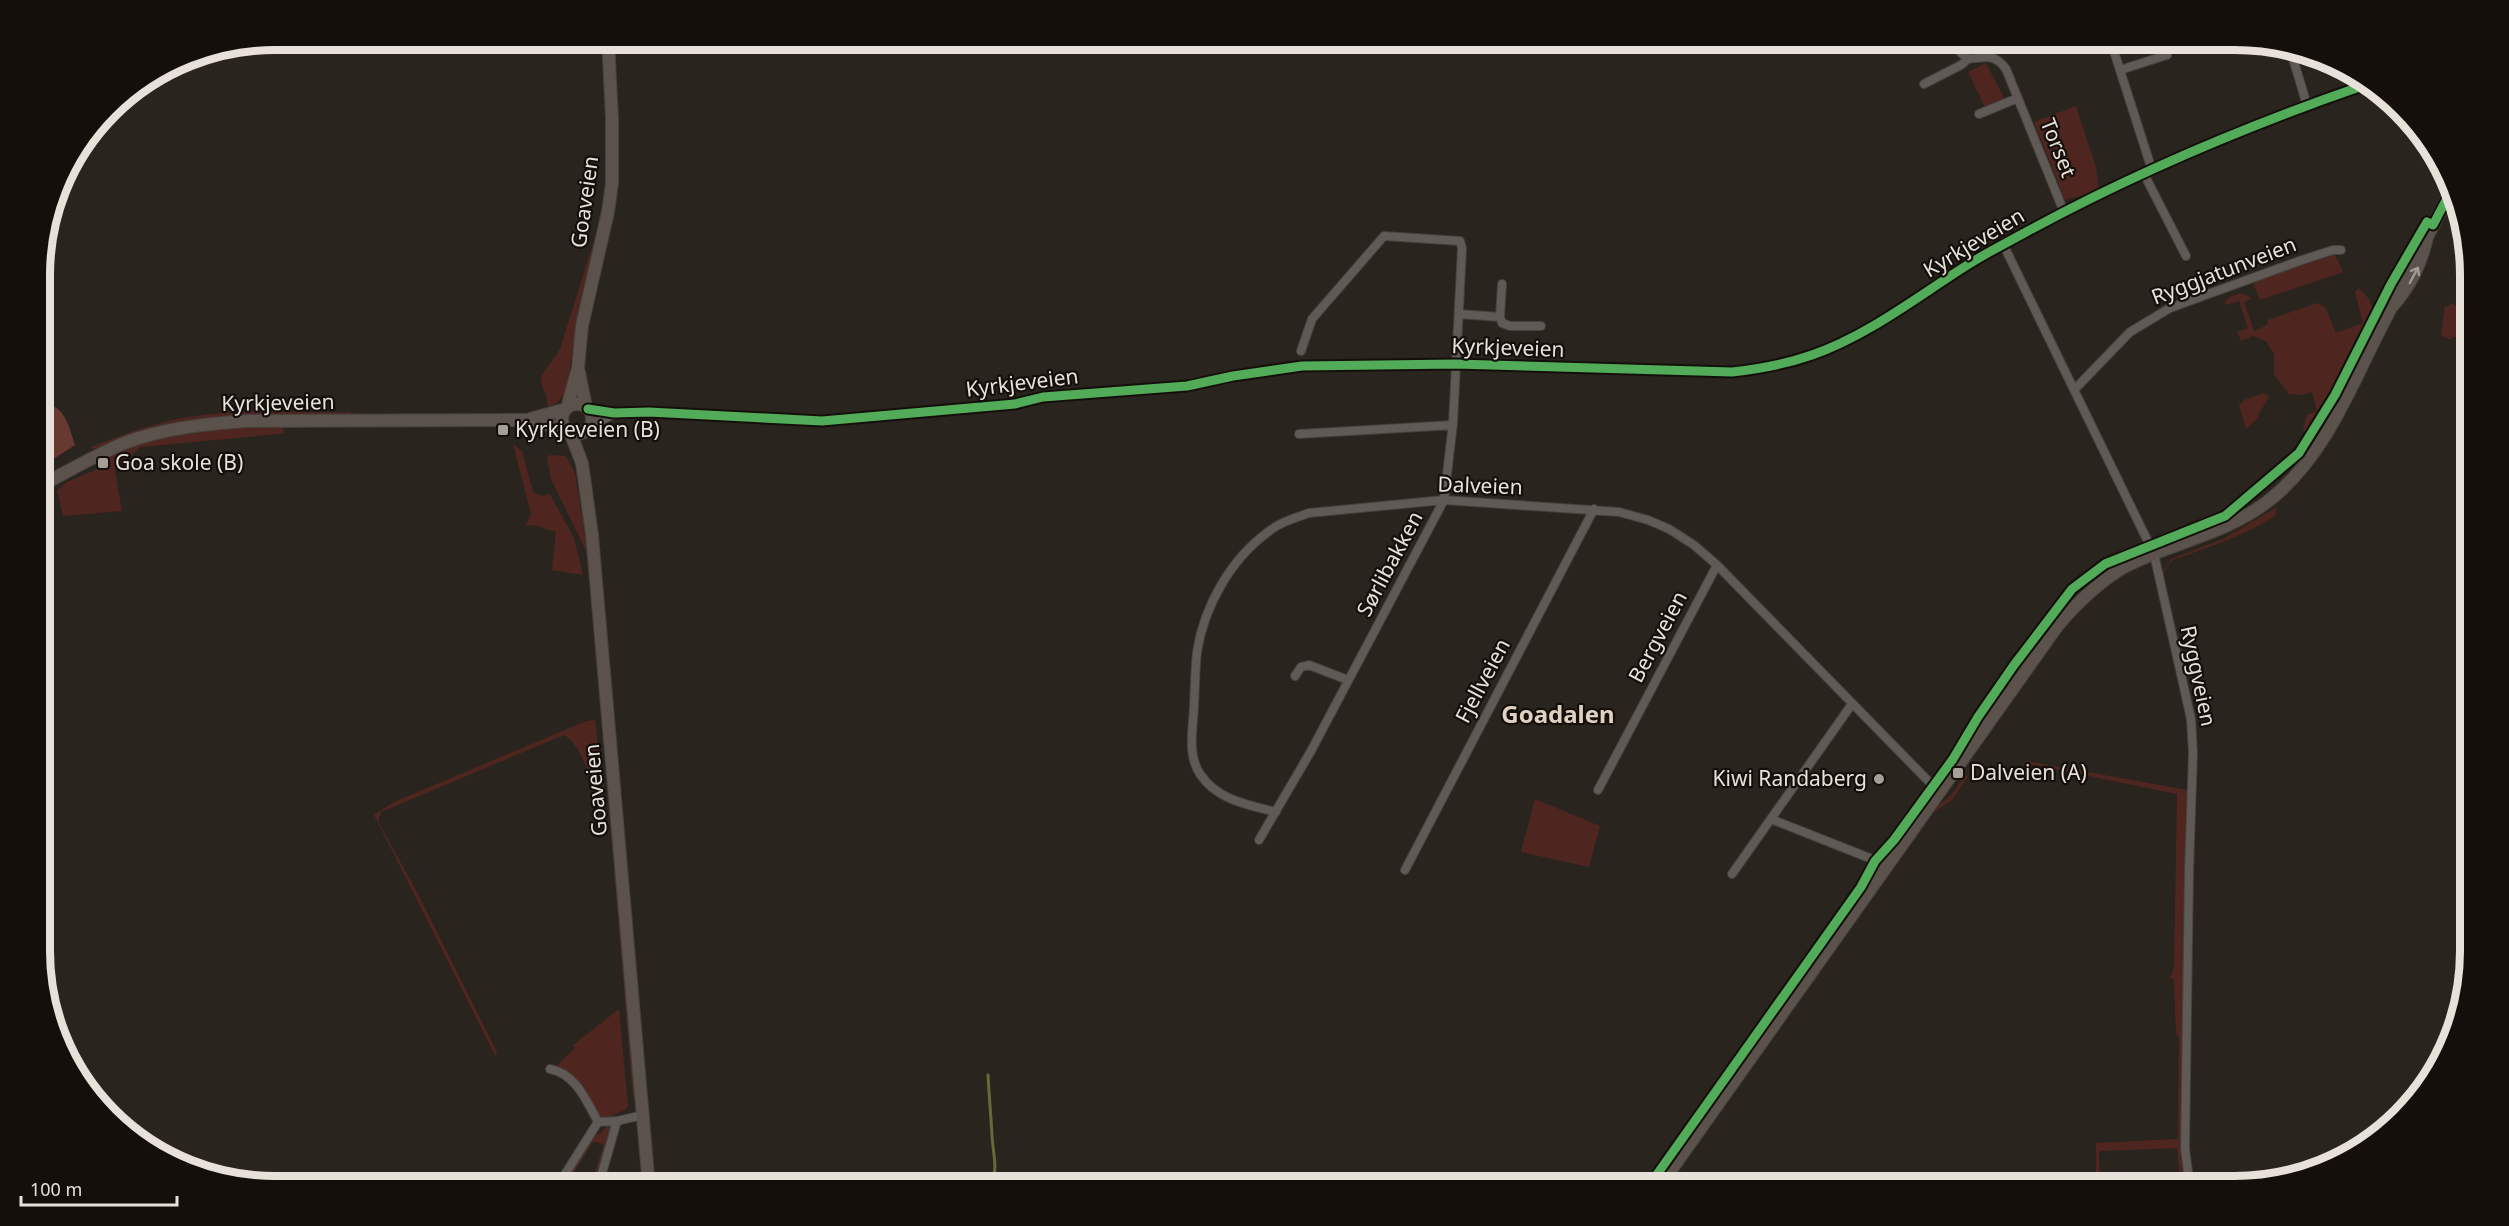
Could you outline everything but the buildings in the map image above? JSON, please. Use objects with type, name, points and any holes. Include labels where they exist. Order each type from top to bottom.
[{"type":"main road","name":"Goaveien","points":[[609,50],[612,183],[608,212],[582,326],[578,368],[562,420],[582,463],[599,609],[649,1176]]},
{"type":"main road","points":[[1667,1176],[2058,626],[2082,598],[2119,571],[2226,527],[2247,515],[2280,491],[2308,460],[2325,434],[2391,308],[2406,291],[2421,262],[2427,237],[2447,199]]},
{"type":"main road","name":"Goaveien","points":[[578,368],[587,408],[592,417],[582,463]]},
{"type":"main road","points":[[567,409],[576,404],[587,408]]},
{"type":"main road","name":"Kyrkjeveien","points":[[529,420],[567,409]]},
{"type":"main road","name":"Kyrkjeveien","points":[[50,481],[128,442],[172,429],[199,425],[246,421],[529,420],[569,431]]},
{"type":"main road","points":[[569,431],[579,434],[589,428]]},
{"type":"street","points":[[1924,84],[1968,59],[1960,50]]},
{"type":"street","points":[[2114,50],[2148,172],[2186,256]]},
{"type":"street","points":[[2120,70],[2167,55]]},
{"type":"street","name":"Torset","points":[[1968,59],[1992,57],[1999,59],[2006,69],[2064,212]]},
{"type":"street","points":[[2293,57],[2307,105]]},
{"type":"street","name":"Kyrkjeveien","points":[[587,408],[614,413],[649,412],[822,421],[1015,404],[1043,397],[1187,386],[1233,376],[1302,366],[1456,364],[1677,372],[1732,372],[1758,369],[1812,355],[1838,344],[1878,322],[2003,244],[2148,172],[2307,105],[2359,87]]},
{"type":"street","name":"Torset","points":[[1979,114],[2018,98]]},
{"type":"street","name":"Sørlibakken","points":[[1259,840],[1444,500],[1453,425],[1462,248],[1460,241],[1384,236],[1312,319],[1301,351]]},
{"type":"street","name":"Ryggveien","points":[[2003,244],[2154,555],[2191,719],[2193,746],[2185,1149],[2189,1176]]},
{"type":"street","name":"Ryggjatunveien","points":[[2075,389],[2130,332],[2161,313],[2302,260],[2333,250],[2341,250]]},
{"type":"street","points":[[1502,284],[1500,316],[1502,323],[1510,326],[1541,326]]},
{"type":"street","points":[[1459,314],[1500,316]]},
{"type":"street","name":"Kyrkjeveien","points":[[589,428],[614,413]]},
{"type":"street","points":[[1299,434],[1453,425]]},
{"type":"street","name":"Dalveien","points":[[1276,812],[1231,800],[1213,789],[1199,773],[1192,753],[1197,650],[1217,592],[1232,568],[1249,548],[1269,530],[1288,520],[1309,513],[1444,500],[1594,509],[1648,520],[1669,529],[1694,545],[1717,566],[1939,792]]},
{"type":"street","name":"Fjellveien","points":[[1405,870],[1594,509]]},
{"type":"street","name":"Bergveien","points":[[1598,790],[1717,566]]},
{"type":"street","points":[[1295,676],[1301,666],[1309,665],[1348,680]]},
{"type":"street","points":[[1732,874],[1852,704]]},
{"type":"street","points":[[1771,819],[1872,859]]},
{"type":"street","points":[[550,1069],[562,1071],[571,1079],[598,1122]]},
{"type":"street","points":[[598,1122],[617,1121],[643,1115]]},
{"type":"street","points":[[601,1176],[617,1121]]},
{"type":"street","points":[[564,1176],[598,1122]]},
{"type":"shaded area","points":[[1986,63],[2004,98],[1985,107],[1968,72]]},
{"type":"shaded area","points":[[2076,106],[2096,167],[2099,191],[2065,200],[2034,122]]},
{"type":"shaded area","points":[[598,228],[600,229],[580,306],[566,392],[557,403],[548,407],[546,394],[540,381],[560,349]]},
{"type":"shaded area","points":[[2333,250],[2343,272],[2260,300],[2251,279]]},
{"type":"shaded area","points":[[2359,288],[2369,299],[2375,315],[2337,387],[2309,432],[2306,433],[2303,430],[2307,415],[2317,411],[2312,392],[2300,395],[2289,394],[2274,374],[2274,354],[2266,341],[2253,336],[2241,341],[2237,332],[2248,328],[2239,301],[2226,305],[2225,301],[2241,293],[2252,298],[2244,302],[2254,331],[2267,325],[2268,320],[2317,303],[2325,307],[2336,333],[2363,323],[2355,292]]},
{"type":"shaded area","points":[[2450,303],[2460,307],[2456,337],[2452,337],[2451,340],[2441,335],[2445,306],[2450,306]]},
{"type":"shaded area","points":[[2264,393],[2269,396],[2268,399],[2258,418],[2246,429],[2239,406],[2244,400]]},
{"type":"shaded area","points":[[50,404],[64,417],[75,445],[55,458],[50,455]]},
{"type":"shaded area","points":[[246,412],[350,412],[352,415],[350,416],[255,416],[184,422],[152,428],[109,445],[91,449],[91,447],[135,431],[195,416]]},
{"type":"shaded area","points":[[283,426],[284,433],[279,434],[140,447],[115,471],[122,511],[63,516],[57,490],[67,482],[107,465],[106,461],[121,450],[141,442],[190,431]]},
{"type":"shaded area","points":[[513,444],[522,451],[533,492],[542,496],[550,494],[574,538],[583,575],[552,570],[556,532],[533,525],[525,526],[531,514]]},
{"type":"shaded area","points":[[550,455],[566,456],[575,473],[588,555],[551,479],[547,458]]},
{"type":"shaded area","points":[[2277,507],[2275,516],[2251,529],[2226,541],[2173,560],[2167,566],[2162,580],[2163,571],[2171,559],[2225,538]]},
{"type":"shaded area","points":[[2056,613],[2058,615],[1970,739],[1989,704]]},
{"type":"shaded area","points":[[595,720],[608,830],[606,830],[601,785],[590,773],[576,746],[564,735],[381,812],[378,821],[420,898],[498,1054],[495,1055],[374,815],[394,802],[586,721]]},
{"type":"shaded area","points":[[2026,761],[2187,790],[2182,1149],[2184,1176],[2180,1176],[2177,1148],[2101,1151],[2099,1153],[2100,1176],[2096,1176],[2096,1143],[2178,1139],[2179,1038],[2176,1033],[2174,980],[2170,978],[2174,967],[2177,794],[2025,763]]},
{"type":"shaded area","points":[[1969,775],[1952,800],[1934,812],[1695,1147],[1929,814],[1953,793],[1964,776]]},
{"type":"shaded area","points":[[1535,799],[1600,826],[1589,867],[1521,852]]},
{"type":"shaded area","points":[[614,867],[618,869],[633,1100]]},
{"type":"shaded area","points":[[619,1009],[628,1106],[625,1110],[598,1122],[571,1079],[553,1069],[575,1048],[573,1045]]},
{"type":"shaded area","points":[[607,1126],[611,1127],[600,1176],[594,1176],[604,1144],[593,1142],[572,1176],[564,1176],[590,1135],[598,1135]]},
{"type":"waterway","points":[[988,1075],[995,1162],[994,1176]]},
{"type":"cycle path","points":[[588,409],[614,413],[649,412],[822,421],[1015,404],[1043,397],[1187,386],[1233,376],[1302,366],[1456,364],[1732,372],[1762,368],[1812,355],[1853,337],[1893,314],[1983,255],[2109,189],[2236,133],[2359,87]]},
{"type":"cycle path","points":[[1656,1176],[1861,887],[1875,861],[1894,840],[1953,759],[1978,717],[2014,665],[2072,589],[2105,564],[2225,516],[2299,453],[2335,395],[2391,284],[2427,222],[2433,225],[2447,199]]},
{"type":"place","name":"Kyrkjeveien (B)","points":[[503,430]]},
{"type":"place","name":"Goa skole (B)","points":[[103,463]]},
{"type":"place","name":"Dalveien (A)","points":[[1958,773]]},
{"type":"place","name":"Kiwi Randaberg","points":[[1879,779]]},
{"type":"district","name":"Goadalen","points":[[1558,715]]}]
